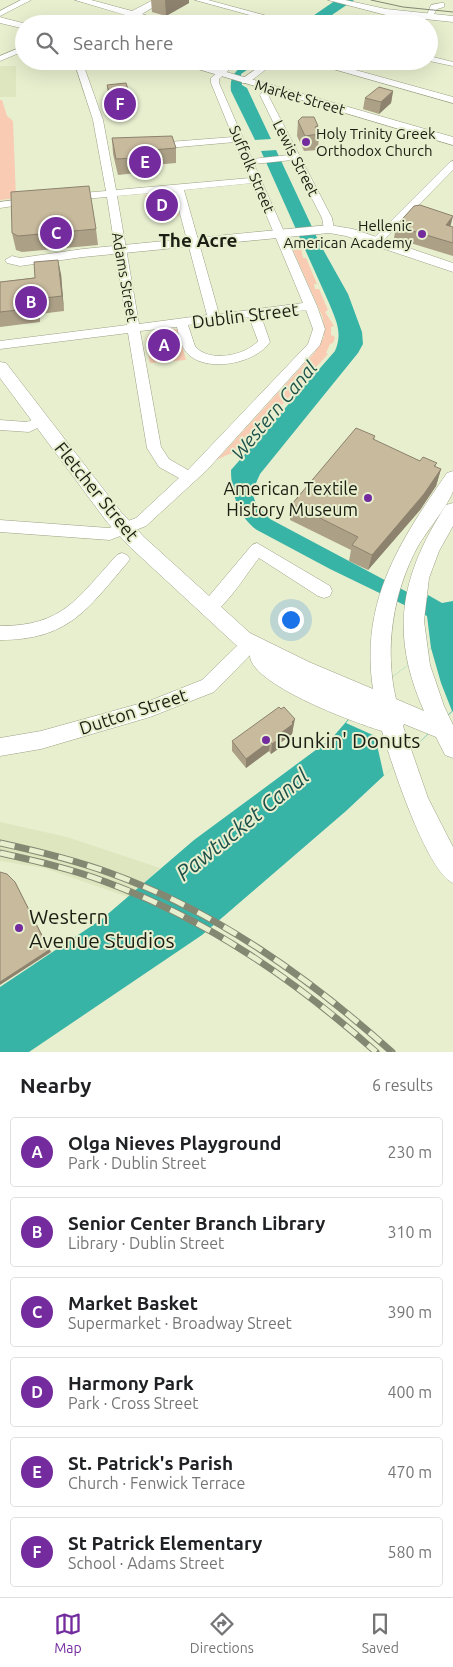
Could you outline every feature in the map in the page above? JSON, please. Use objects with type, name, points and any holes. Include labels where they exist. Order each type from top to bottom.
[{"type":"main road","points":[[84,0],[138,15]]},
{"type":"main road","points":[[134,14],[160,0]]},
{"type":"main road","points":[[334,0],[433,11],[453,17]]},
{"type":"main road","points":[[0,20],[15,24]]},
{"type":"main road","name":"Market Street","points":[[206,70],[453,141]]},
{"type":"main road","points":[[345,70],[452,98]]},
{"type":"main road","points":[[6,260],[20,262],[120,249],[326,229],[348,232],[453,268]]},
{"type":"main road","name":"Fletcher Street","points":[[0,367],[124,528],[207,608],[250,644],[273,669],[294,684],[369,697],[390,715],[443,731]]},
{"type":"main road","points":[[453,478],[408,546],[390,590],[381,646],[369,697],[390,715],[403,758],[428,822],[453,870]]},
{"type":"main road","points":[[443,731],[426,688],[419,657],[415,603],[419,577],[429,550],[453,510]]},
{"type":"street","points":[[5,0],[19,4]]},
{"type":"street","points":[[0,14],[27,0]]},
{"type":"street","points":[[199,0],[258,15]]},
{"type":"street","points":[[223,6],[233,0]]},
{"type":"street","points":[[433,11],[450,0]]},
{"type":"street","points":[[0,59],[15,52]]},
{"type":"street","points":[[438,60],[453,64]]},
{"type":"street","name":"Adams Street","points":[[81,70],[98,120],[154,448],[164,463],[190,478]]},
{"type":"street","points":[[223,75],[227,70]]},
{"type":"street","points":[[245,81],[260,70]]},
{"type":"street","name":"Suffolk Street","points":[[0,526],[110,534],[141,522],[190,478],[314,345],[319,330],[285,233],[256,180],[215,83],[215,78],[223,75]]},
{"type":"street","name":"Lewis Street","points":[[270,88],[264,95],[326,218],[326,229]]},
{"type":"street","points":[[145,147],[239,139]]},
{"type":"street","points":[[249,162],[295,157]]},
{"type":"street","points":[[376,242],[453,164]]},
{"type":"street","points":[[63,198],[256,180]]},
{"type":"street","points":[[178,188],[214,319]]},
{"type":"street","points":[[0,205],[45,200]]},
{"type":"street","name":"Dublin Street","points":[[0,345],[38,346],[134,329],[311,306]]},
{"type":"street","points":[[182,323],[189,346],[198,356],[217,359],[244,356],[260,349],[264,342],[254,314]]},
{"type":"street","points":[[0,425],[29,427],[41,421]]},
{"type":"street","points":[[207,608],[218,599],[257,549],[324,591]]},
{"type":"street","points":[[0,633],[37,631],[55,625],[75,611],[122,559]]},
{"type":"street","name":"Dutton Street","points":[[0,747],[41,740],[78,730],[150,708],[208,686],[250,644]]},
{"type":"shaded area","points":[[0,66],[15,66],[16,97],[0,97]]},
{"type":"shaded area","points":[[0,100],[2,100],[7,116],[13,121],[16,198],[0,200]]},
{"type":"shaded area","points":[[172,192],[179,216],[152,218],[145,195]]},
{"type":"shaded area","points":[[290,243],[301,247],[303,258],[306,258],[317,284],[314,284],[315,289],[319,289],[328,310],[325,312],[334,326],[331,327],[331,335],[335,337],[333,343],[330,344],[326,353],[328,354],[281,406],[275,408],[268,416],[271,418],[239,454],[229,454],[217,460],[315,352],[324,337],[323,318]]},
{"type":"shaded area","points":[[177,329],[186,360],[150,363],[146,340],[148,335],[154,331]]},
{"type":"shaded area","points":[[0,822],[67,837],[160,868],[128,897],[44,868],[0,861]]},
{"type":"water","points":[[336,0],[354,0],[332,15],[314,15]]},
{"type":"water","points":[[238,70],[247,70],[241,74],[242,85],[247,88],[271,139],[255,140],[231,91],[231,81]]},
{"type":"water","name":"Pawtucket Canal","points":[[276,150],[320,244],[348,294],[362,332],[363,344],[358,353],[260,474],[252,492],[256,504],[270,519],[426,602],[428,595],[442,603],[453,601],[453,711],[346,811],[202,935],[29,1052],[0,1052],[0,987],[102,919],[194,840],[332,738],[372,692],[431,648],[427,616],[330,569],[257,530],[250,525],[240,511],[234,495],[231,470],[335,351],[338,338],[338,327],[332,309],[261,151]]},
{"type":"pier","points":[[431,648],[441,683],[452,711],[384,776],[375,736],[346,723],[372,692]]},
{"type":"building","points":[[126,83],[131,99],[112,101],[107,85]]},
{"type":"building","points":[[379,87],[393,91],[381,102],[365,98]]},
{"type":"building","points":[[302,117],[314,117],[318,126],[315,127],[319,134],[305,136],[298,121]]},
{"type":"building","points":[[172,136],[176,148],[141,151],[141,153],[134,154],[135,158],[116,159],[112,138]]},
{"type":"building","points":[[89,186],[96,229],[18,236],[12,233],[11,192]]},
{"type":"building","points":[[420,205],[453,216],[446,225],[453,227],[453,243],[396,226],[414,206]]},
{"type":"building","points":[[58,260],[62,296],[36,299],[36,308],[0,312],[0,282],[35,278],[34,262]]},
{"type":"building","name":"American Textile History Museum","points":[[356,428],[375,436],[373,439],[420,461],[423,457],[437,463],[434,466],[441,469],[424,494],[372,555],[352,545],[358,537],[292,504]]},
{"type":"building","points":[[279,707],[281,709],[284,707],[295,719],[292,722],[293,724],[277,736],[279,739],[272,744],[270,741],[246,759],[232,741]]},
{"type":"building","name":"Western Avenue Studios","points":[[0,872],[7,874],[15,882],[49,950],[0,982]]},
{"type":"tram line","points":[[371,0],[403,7],[453,12]]},
{"type":"railway","points":[[0,843],[96,868],[149,889],[187,907],[260,949],[294,973],[328,998],[392,1052]]},
{"type":"railway","points":[[0,853],[93,877],[144,897],[180,914],[249,954],[282,977],[314,1000],[376,1052]]},
{"type":"place","name":"St Patrick Elementary","points":[[120,104]]},
{"type":"place","name":"Holy Trinity Greek Orthodox Church","points":[[306,142]]},
{"type":"place","name":"St. Patrick's Parish","points":[[145,162]]},
{"type":"place","name":"Harmony Park","points":[[162,205]]},
{"type":"place","name":"Market Basket","points":[[56,233]]},
{"type":"place","name":"Hellenic American Academy","points":[[422,234]]},
{"type":"place","name":"Senior Center Branch Library","points":[[31,302]]},
{"type":"place","name":"Olga Nieves Playground","points":[[164,345]]},
{"type":"place","name":"American Textile History Museum","points":[[368,498]]},
{"type":"place","name":"Dunkin' Donuts","points":[[266,740]]},
{"type":"place","name":"Western Avenue Studios","points":[[19,928]]},
{"type":"district","name":"The Acre","points":[[198,240]]},
{"type":"water label","name":"Western Canal","points":[[274,410]]}]
